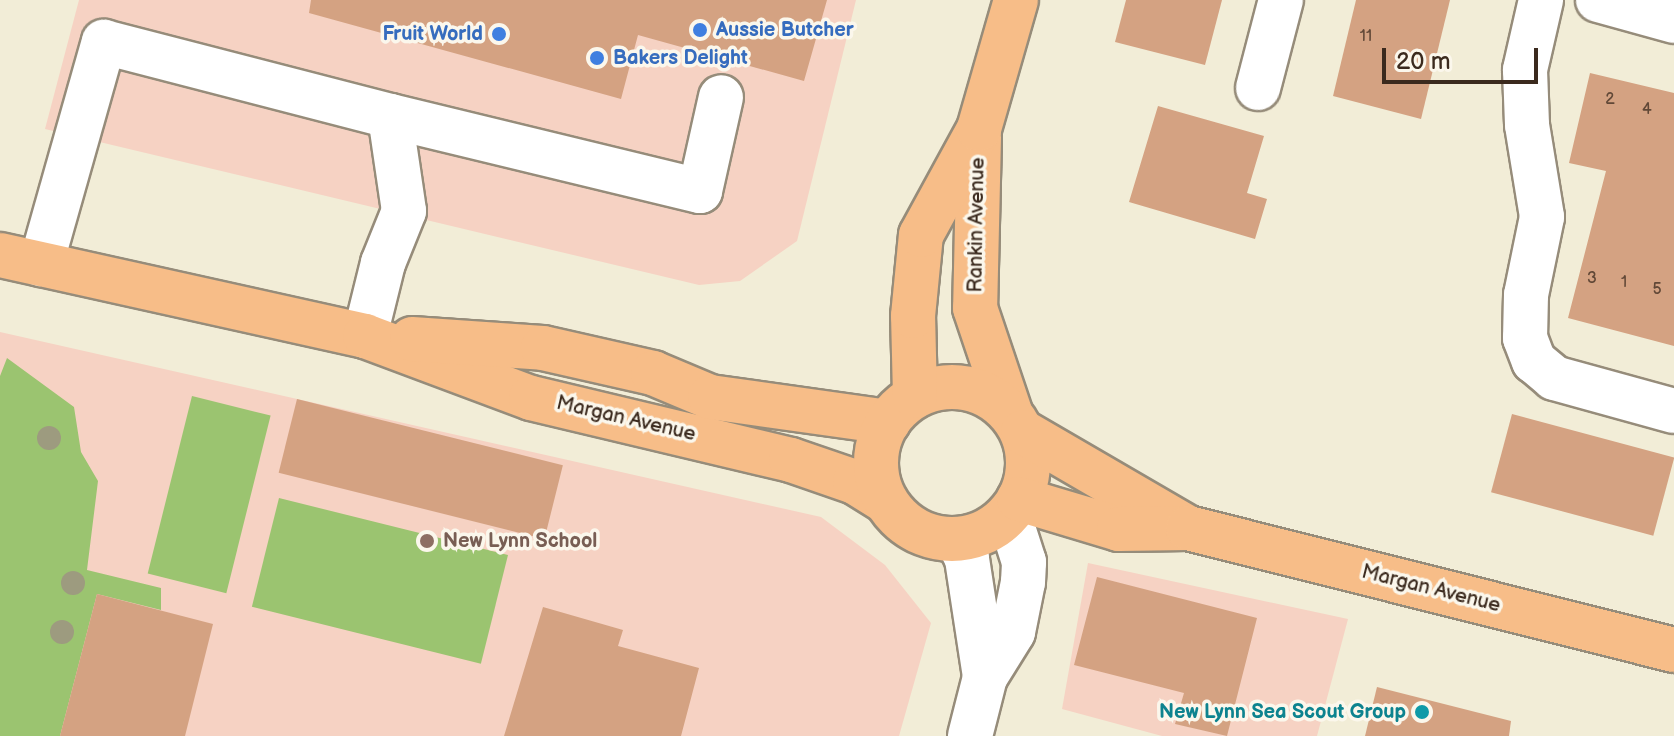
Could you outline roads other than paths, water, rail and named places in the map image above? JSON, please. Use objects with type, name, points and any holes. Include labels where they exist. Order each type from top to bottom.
[{"type":"main road","name":"Rankin Avenue","points":[[901,409],[921,235],[979,129],[1016,0]]},
{"type":"main road","name":"Rankin Avenue","points":[[979,129],[975,308],[1017,422]]},
{"type":"main road","name":"Margan Avenue","points":[[20,259],[365,336],[531,398],[791,460],[855,482],[886,501]]},
{"type":"main road","name":"Margan Avenue","points":[[365,336],[543,348],[653,373],[710,397],[901,409]]},
{"type":"main road","points":[[965,387],[990,395],[1017,422],[1029,466],[1014,507],[986,531],[957,539],[909,526],[886,501],[877,475],[877,448],[901,409],[965,387]]},
{"type":"main road","name":"Margan Avenue","points":[[1017,422],[1188,528]]},
{"type":"main road","name":"Margan Avenue","points":[[1014,507],[1119,529],[1188,528],[1674,650]]},
{"type":"street","points":[[1258,88],[1281,0]]},
{"type":"street","points":[[1541,0],[1525,70],[1527,125],[1542,217],[1526,295],[1525,338],[1534,361],[1554,378],[1674,411]]},
{"type":"street","points":[[1598,0],[1674,21]]},
{"type":"street","points":[[20,259],[104,42],[390,116],[700,191],[721,97]]},
{"type":"street","points":[[365,336],[383,263],[404,211],[390,116]]},
{"type":"street","points":[[970,736],[985,677],[1013,632],[1023,582],[1024,562],[1014,507]]},
{"type":"street","points":[[957,539],[973,587],[985,677]]},
{"type":"place","name":"Aussie Butcher","points":[[700,30]]},
{"type":"place","name":"Fruit World","points":[[499,34]]},
{"type":"place","name":"Bakers Delight","points":[[597,58]]},
{"type":"place","name":"New Lynn School","points":[[427,541]]},
{"type":"place","name":"New Lynn Sea Scout Group","points":[[1422,712]]}]
